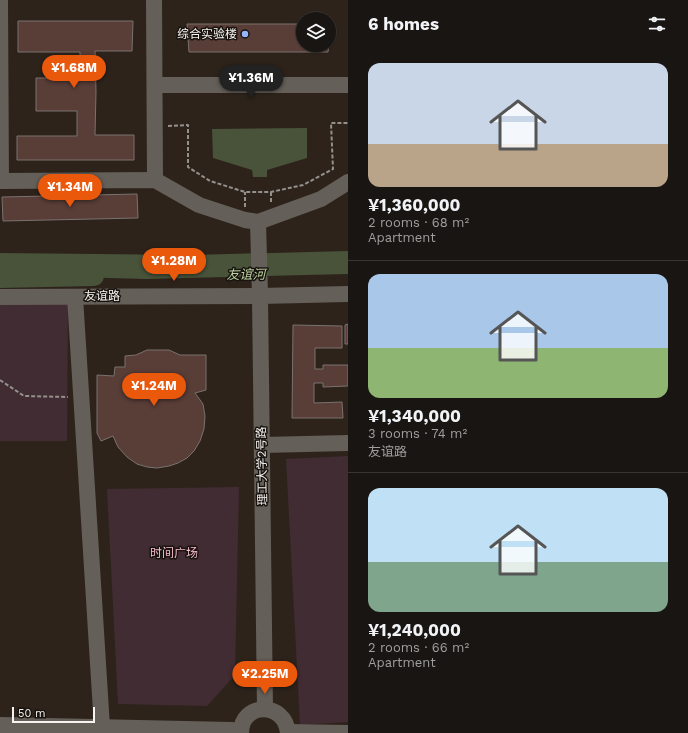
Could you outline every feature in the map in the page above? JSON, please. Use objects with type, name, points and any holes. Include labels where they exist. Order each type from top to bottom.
[{"type":"street","points":[[0,0],[1,181],[155,180],[200,205],[245,220],[258,222],[321,199],[348,182]]},
{"type":"street","points":[[154,0],[156,126],[155,180]]},
{"type":"street","points":[[155,85],[348,85]]},
{"type":"street","name":"理工大学2号路","points":[[258,222],[265,709]]},
{"type":"street","name":"友谊路","points":[[0,297],[260,296],[348,294]]},
{"type":"street","points":[[75,297],[102,727]]},
{"type":"street","points":[[262,445],[348,443]]},
{"type":"street","points":[[0,725],[170,728],[241,732],[242,724],[251,713],[265,709],[272,710],[284,719],[288,732],[348,733]]},
{"type":"path","points":[[156,126],[188,125],[188,167],[210,180],[245,192],[271,192],[303,186],[333,169],[331,123],[348,123]]},
{"type":"path","points":[[0,380],[24,396],[81,397]]},
{"type":"shaded area","points":[[0,0],[348,0],[348,733],[0,733]]},
{"type":"green space","points":[[68,300],[67,441],[0,441],[0,301]]},
{"type":"green space","points":[[348,456],[348,722],[300,725],[286,459]]},
{"type":"green space","name":"时间广场","points":[[239,487],[235,675],[207,706],[118,704],[107,489]]},
{"type":"water","points":[[307,128],[307,158],[267,170],[267,177],[253,177],[252,170],[213,158],[212,129]]},
{"type":"water","points":[[348,251],[348,274],[146,279],[0,275],[0,253],[192,255]]},
{"type":"building","points":[[18,21],[133,21],[132,51],[95,51],[95,135],[134,135],[134,160],[17,160],[17,136],[77,136],[77,111],[36,111],[36,78],[80,78],[80,52],[18,52]]},
{"type":"building","name":"综合实验楼","points":[[187,24],[296,24],[296,52],[189,52]]},
{"type":"building","points":[[137,194],[138,218],[3,221],[2,197]]},
{"type":"building","points":[[348,324],[348,344],[345,344],[345,325]]},
{"type":"building","points":[[293,325],[342,326],[342,348],[315,348],[315,369],[323,369],[323,365],[348,365],[348,386],[323,387],[323,383],[314,383],[314,403],[342,402],[343,418],[292,418]]},
{"type":"building","points":[[147,350],[169,350],[180,355],[206,355],[206,390],[195,393],[203,404],[205,416],[204,429],[200,441],[194,451],[187,458],[169,466],[157,468],[137,464],[127,457],[118,447],[113,436],[101,441],[97,433],[97,375],[114,376],[115,367],[125,367],[125,356],[136,355]]},
{"type":"waterway","name":"友谊河","points":[[0,278],[94,276]]},
{"type":"place","name":"综合实验楼","points":[[245,34]]}]
